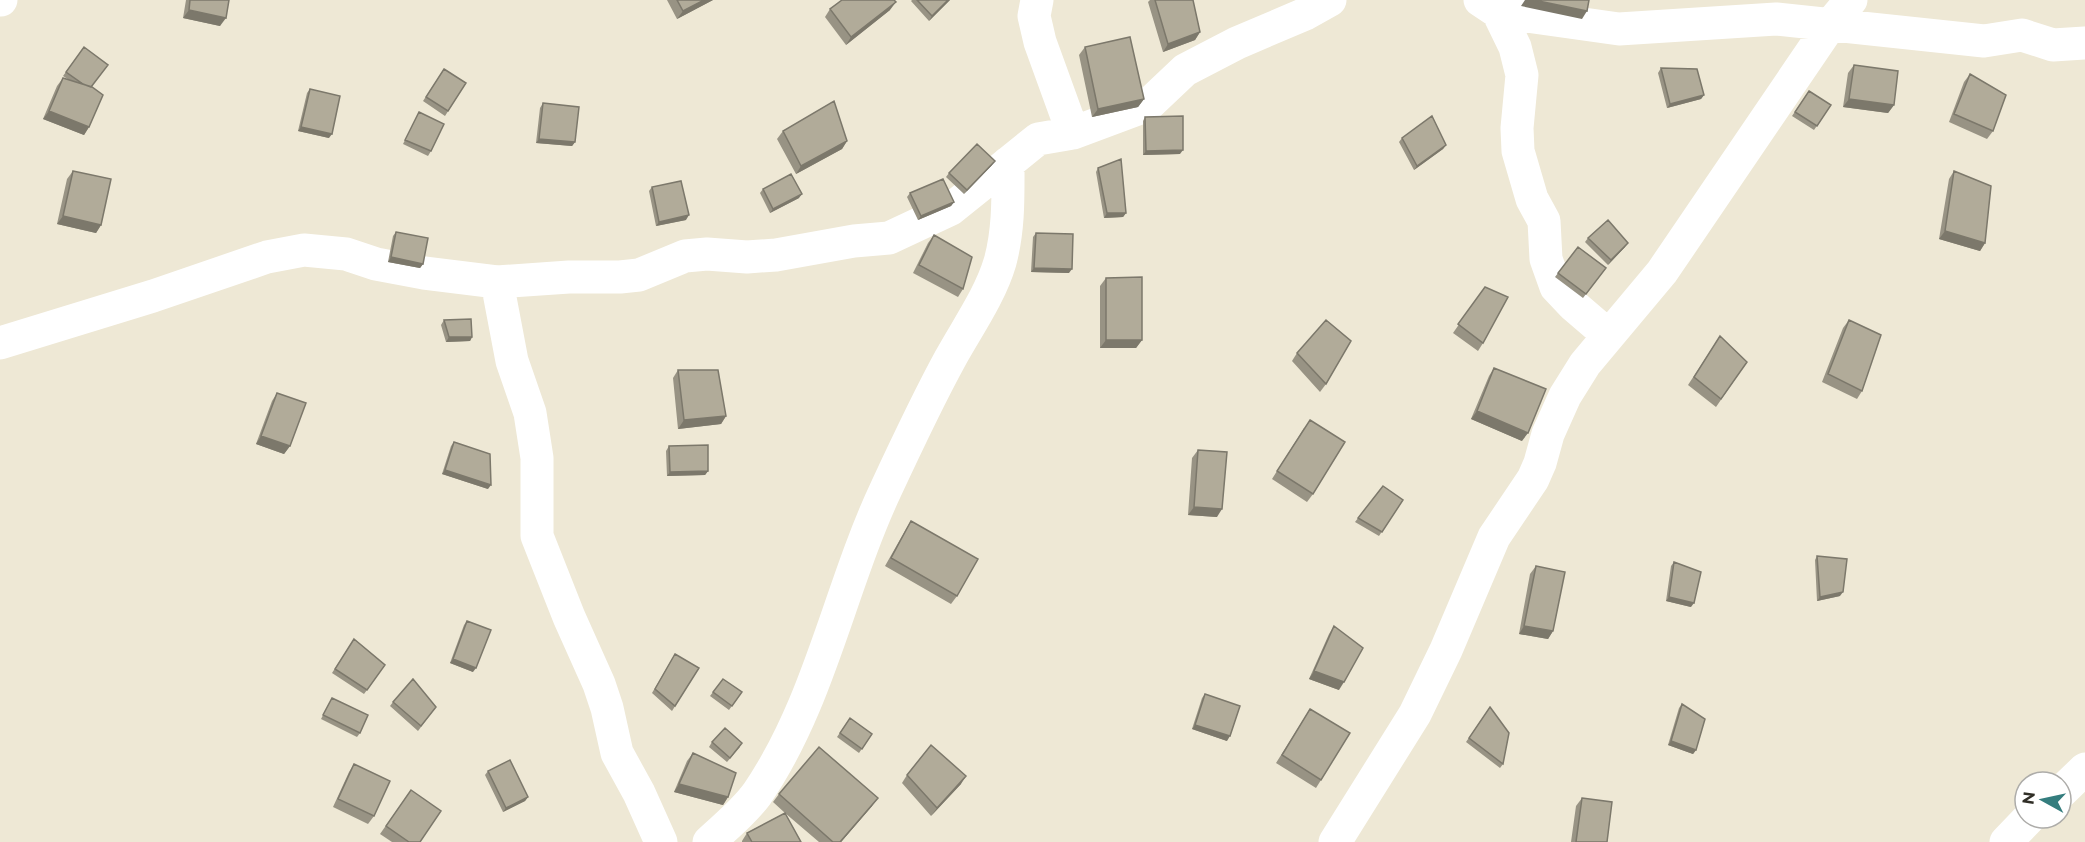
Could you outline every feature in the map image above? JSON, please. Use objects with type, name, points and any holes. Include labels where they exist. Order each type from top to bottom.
[{"type":"street","points":[[1037,0],[1034,16],[1040,42],[1073,133]]},
{"type":"street","points":[[0,343],[153,296],[267,257],[304,250],[346,254],[376,264],[424,273],[497,282],[569,277],[620,278],[639,275],[685,256],[776,255],[854,241],[889,238],[951,209],[1038,139],[1073,133],[1148,105],[1185,70],[1330,0]]},
{"type":"street","points":[[1335,842],[1415,714],[1446,650],[1494,537],[1533,479],[1548,434],[1565,396],[1585,364],[1662,272],[1830,25],[1851,0]]},
{"type":"street","points":[[1489,6],[1619,29],[1776,19],[1984,41],[2022,35],[2053,45],[2085,43]]},
{"type":"street","points":[[1489,6],[1515,47],[1522,75],[1517,128],[1518,151],[1532,199],[1544,221],[1546,259],[1556,287],[1608,335]]},
{"type":"street","points":[[709,842],[756,796],[783,751],[812,689],[861,550],[885,490],[948,362],[994,278],[1005,242],[1008,163]]},
{"type":"street","points":[[497,282],[512,361],[530,413],[537,458],[537,536],[599,684],[617,753],[639,793],[661,842]]},
{"type":"street","points":[[2073,780],[2085,769]]},
{"type":"street","points":[[2007,842],[2018,830]]},
{"type":"building","points":[[190,0],[229,0],[226,18],[189,10]]},
{"type":"building","points":[[677,0],[704,0],[683,11]]},
{"type":"building","points":[[842,0],[894,0],[896,2],[851,37],[830,9]]},
{"type":"building","points":[[917,0],[948,0],[932,16]]},
{"type":"building","points":[[1155,0],[1193,0],[1200,32],[1168,44]]},
{"type":"building","points":[[1534,0],[1589,0],[1587,11]]},
{"type":"building","points":[[1130,37],[1144,99],[1098,109],[1085,47]]},
{"type":"building","points":[[84,47],[108,65],[91,87],[66,72]]},
{"type":"building","points":[[1854,65],[1898,71],[1894,105],[1849,99]]},
{"type":"building","points":[[1661,68],[1697,69],[1704,95],[1670,104]]},
{"type":"building","points":[[444,69],[466,83],[448,111],[426,97]]},
{"type":"building","points":[[1970,74],[2006,95],[1993,131],[1954,114]]},
{"type":"building","points":[[63,78],[92,87],[103,95],[89,127],[49,111]]},
{"type":"building","points":[[310,89],[340,96],[332,134],[301,127]]},
{"type":"building","points":[[1809,91],[1831,105],[1817,126],[1795,112]]},
{"type":"building","points":[[834,101],[847,141],[801,166],[783,131]]},
{"type":"building","points":[[543,103],[579,107],[575,142],[539,139]]},
{"type":"building","points":[[419,112],[444,124],[431,151],[405,140]]},
{"type":"building","points":[[1183,116],[1183,150],[1146,151],[1145,117]]},
{"type":"building","points":[[1432,116],[1446,145],[1417,166],[1402,138]]},
{"type":"building","points":[[977,144],[995,161],[967,190],[949,173]]},
{"type":"building","points":[[1121,159],[1126,213],[1107,213],[1098,168]]},
{"type":"building","points":[[73,171],[111,179],[101,225],[63,216]]},
{"type":"building","points":[[1954,171],[1991,186],[1985,243],[1945,231]]},
{"type":"building","points":[[791,174],[802,194],[773,209],[763,189]]},
{"type":"building","points":[[943,179],[954,202],[921,216],[910,193]]},
{"type":"building","points":[[681,181],[689,215],[659,222],[652,187]]},
{"type":"building","points":[[1608,220],[1628,243],[1611,260],[1588,238]]},
{"type":"building","points":[[396,232],[428,238],[423,264],[391,257]]},
{"type":"building","points":[[1036,233],[1073,234],[1072,269],[1034,268]]},
{"type":"building","points":[[934,235],[972,257],[963,289],[919,265]]},
{"type":"building","points":[[1578,247],[1606,268],[1586,294],[1558,273]]},
{"type":"building","points":[[1142,277],[1142,340],[1106,340],[1106,278]]},
{"type":"building","points":[[1485,287],[1508,297],[1483,343],[1458,324]]},
{"type":"building","points":[[471,319],[472,337],[449,337],[444,320]]},
{"type":"building","points":[[1326,320],[1351,341],[1326,384],[1297,353]]},
{"type":"building","points":[[1849,320],[1881,335],[1862,391],[1828,374]]},
{"type":"building","points":[[1720,336],[1747,362],[1721,399],[1694,377]]},
{"type":"building","points":[[1494,368],[1546,389],[1528,433],[1477,411]]},
{"type":"building","points":[[678,370],[718,370],[726,416],[684,420]]},
{"type":"building","points":[[277,393],[306,403],[290,446],[261,436]]},
{"type":"building","points":[[1310,420],[1345,442],[1313,494],[1277,471]]},
{"type":"building","points":[[454,442],[490,454],[491,485],[445,470]]},
{"type":"building","points":[[708,445],[708,471],[670,472],[669,446]]},
{"type":"building","points":[[1198,450],[1227,452],[1222,509],[1194,507]]},
{"type":"building","points":[[1383,486],[1403,500],[1382,532],[1358,518]]},
{"type":"building","points":[[911,521],[978,559],[957,596],[891,558]]},
{"type":"building","points":[[1817,556],[1847,559],[1843,592],[1820,597]]},
{"type":"building","points":[[1674,562],[1701,572],[1694,603],[1669,597]]},
{"type":"building","points":[[1536,566],[1565,572],[1553,631],[1524,626]]},
{"type":"building","points":[[467,621],[491,630],[476,668],[453,659]]},
{"type":"building","points":[[1334,626],[1363,648],[1344,682],[1314,671]]},
{"type":"building","points":[[354,639],[385,665],[367,690],[335,669]]},
{"type":"building","points":[[675,654],[699,668],[675,706],[655,689]]},
{"type":"building","points":[[413,679],[436,707],[421,726],[393,702]]},
{"type":"building","points":[[723,679],[742,692],[732,706],[713,692]]},
{"type":"building","points":[[1205,694],[1240,706],[1230,736],[1195,725]]},
{"type":"building","points":[[332,698],[368,715],[360,733],[323,715]]},
{"type":"building","points":[[1682,704],[1705,719],[1696,750],[1671,741]]},
{"type":"building","points":[[1490,707],[1509,733],[1503,764],[1469,738]]},
{"type":"building","points":[[1310,709],[1350,733],[1321,780],[1282,755]]},
{"type":"building","points":[[850,718],[872,734],[862,749],[840,733]]},
{"type":"building","points":[[725,728],[742,743],[730,758],[712,742]]},
{"type":"building","points":[[931,745],[966,776],[937,808],[907,775]]},
{"type":"building","points":[[819,747],[878,798],[840,842],[833,842],[779,794]]},
{"type":"building","points":[[693,753],[736,773],[728,797],[679,784]]},
{"type":"building","points":[[510,760],[528,797],[506,808],[488,771]]},
{"type":"building","points":[[354,764],[390,781],[374,816],[338,799]]},
{"type":"building","points":[[411,790],[441,811],[420,842],[409,842],[386,826]]},
{"type":"building","points":[[1582,798],[1612,802],[1607,842],[1576,842]]},
{"type":"building","points":[[785,813],[801,842],[752,842],[747,833]]}]
